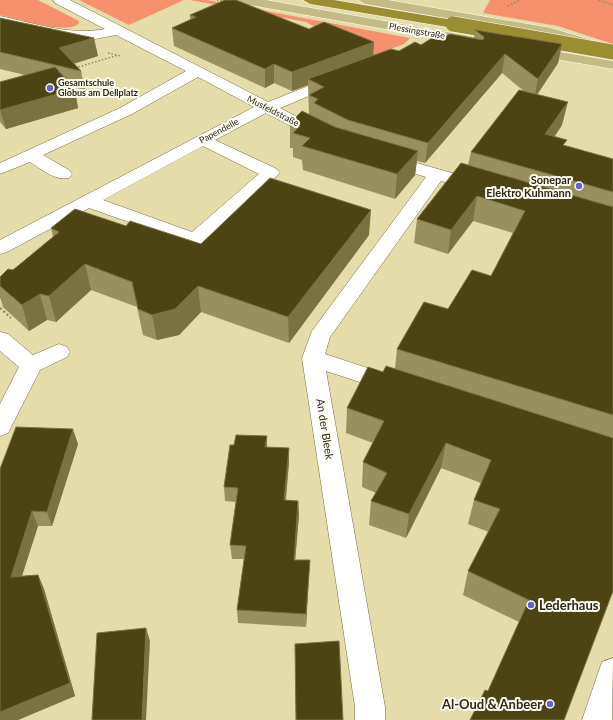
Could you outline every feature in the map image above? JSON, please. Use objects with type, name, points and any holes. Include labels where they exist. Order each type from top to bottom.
[{"type":"highway","name":"Plessingstraße","points":[[310,0],[451,30],[613,52]]},
{"type":"main road","name":"Plessingstraße","points":[[244,0],[451,30],[613,66]]},
{"type":"main road","name":"Plessingstraße","points":[[365,0],[551,32],[613,52]]},
{"type":"street","name":"Musfeldstraße","points":[[60,0],[198,71],[265,108],[335,142]]},
{"type":"street","points":[[0,20],[60,33],[90,36],[118,30]]},
{"type":"street","points":[[420,49],[451,30]]},
{"type":"street","points":[[0,170],[126,111],[198,71]]},
{"type":"street","name":"Papendelle","points":[[0,248],[265,108],[348,76]]},
{"type":"street","points":[[88,201],[194,239],[271,174],[203,140]]},
{"type":"street","points":[[371,155],[491,190]]},
{"type":"street","points":[[32,156],[63,174]]},
{"type":"street","name":"An der Bleek","points":[[370,720],[369,699],[313,358],[320,336],[437,174]]},
{"type":"street","points":[[0,339],[31,366]]},
{"type":"street","points":[[0,428],[31,366],[57,353]]},
{"type":"street","points":[[313,358],[411,391]]},
{"type":"street","points":[[597,720],[613,672]]},
{"type":"path","points":[[599,0],[613,5]]},
{"type":"path","points":[[73,68],[118,55]]},
{"type":"shaded area","points":[[0,0],[38,0],[79,21],[79,23],[73,27],[53,27],[0,15]]},
{"type":"shaded area","points":[[79,0],[184,0],[129,25]]},
{"type":"shaded area","points":[[190,0],[207,0],[410,38],[404,44],[352,63],[330,36],[306,22]]},
{"type":"shaded area","points":[[490,0],[613,0],[613,44],[558,26],[483,13]]},
{"type":"building","points":[[225,0],[236,0],[309,29],[324,22],[374,42],[292,72],[274,64],[265,69],[172,28],[196,17],[190,15]]},
{"type":"building","points":[[0,18],[94,38],[59,48],[81,71],[0,52]]},
{"type":"building","points":[[475,30],[562,44],[538,79],[505,54],[428,143],[348,120],[314,103],[318,99],[309,95],[324,87],[308,79],[391,49],[399,51],[415,42],[421,45],[435,36],[441,38],[450,34],[483,40],[484,37]]},
{"type":"building","points":[[55,67],[75,89],[0,110],[0,82]]},
{"type":"building","points":[[519,90],[568,102],[545,134],[567,140],[563,145],[613,159],[613,192],[471,152]]},
{"type":"building","points":[[302,111],[335,127],[418,151],[397,174],[302,146],[310,138],[293,133],[300,126],[290,123]]},
{"type":"building","points":[[461,163],[613,207],[613,415],[397,349],[424,302],[448,309],[472,270],[491,276],[525,211],[477,196],[451,230],[417,219]]},
{"type":"building","points":[[270,178],[371,210],[288,317],[198,286],[175,309],[152,315],[138,309],[132,282],[85,264],[49,296],[40,294],[22,305],[0,286],[0,277],[8,269],[13,270],[59,232],[51,228],[75,209],[126,226],[130,221],[201,244]]},
{"type":"building","points":[[386,366],[613,438],[613,591],[564,720],[470,720],[485,690],[488,691],[529,600],[468,571],[500,509],[474,500],[491,460],[446,443],[409,514],[371,501],[387,473],[363,462],[384,421],[347,408],[368,367],[383,372]]},
{"type":"building","points":[[16,427],[73,429],[47,512],[32,511],[11,577],[38,575],[70,683],[0,712],[0,469]]},
{"type":"building","points":[[236,435],[267,436],[265,447],[289,448],[284,500],[298,501],[294,560],[310,560],[306,614],[237,610],[246,546],[230,545],[238,488],[224,487],[230,445],[234,445]]},
{"type":"building","points":[[146,628],[142,720],[92,720],[97,633]]},
{"type":"building","points":[[339,641],[343,720],[296,720],[295,644]]},
{"type":"place","name":"Gesamtschule Globus am Dellplatz","points":[[50,88]]},
{"type":"place","name":"Sonepar Elektro Kuhmann","points":[[579,186]]},
{"type":"place","name":"Lederhaus","points":[[531,605]]},
{"type":"place","name":"Al-Oud & Anbeer","points":[[550,704]]}]
